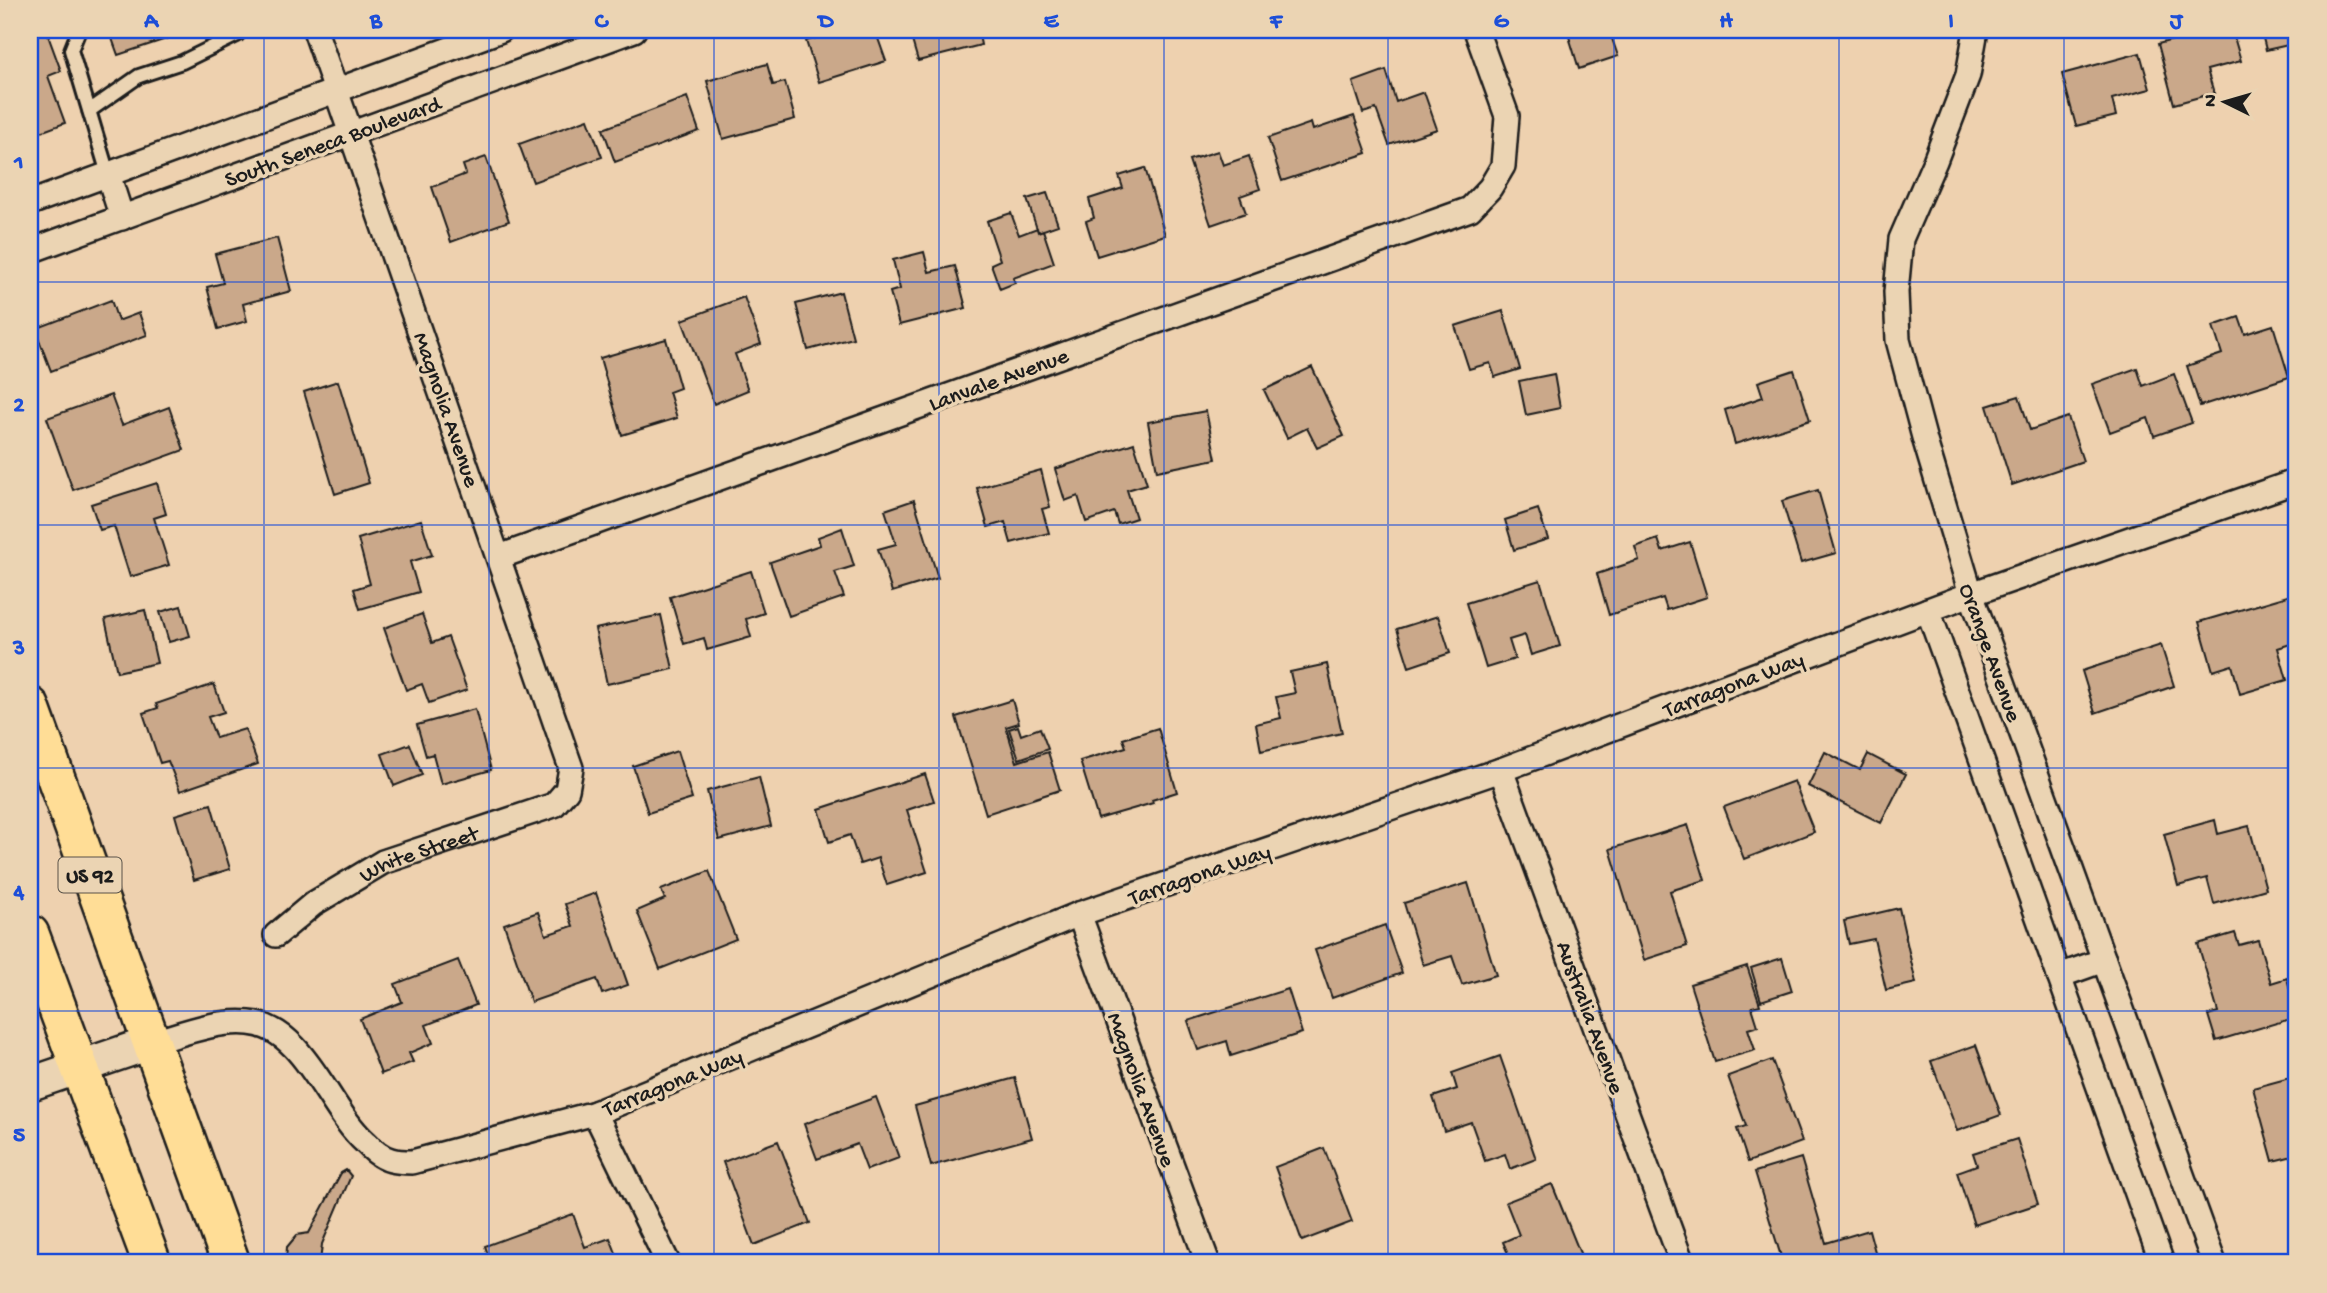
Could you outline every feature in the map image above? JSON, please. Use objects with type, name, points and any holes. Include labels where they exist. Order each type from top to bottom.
[{"type":"main road","name":"US 92","points":[[30,706],[231,1263]]},
{"type":"main road","points":[[30,934],[152,1263]]},
{"type":"street","name":"Magnolia Avenue","points":[[315,30],[571,768],[567,790]]},
{"type":"street","name":"South Seneca Boulevard","points":[[30,202],[501,30]]},
{"type":"street","name":"South Seneca Boulevard","points":[[30,251],[634,30]]},
{"type":"street","name":"Lanvale Avenue","points":[[499,556],[1470,209],[1490,188],[1503,166],[1507,116],[1476,30]]},
{"type":"street","name":"Orange Avenue","points":[[1976,30],[1968,75],[1901,239],[1896,292],[1898,340],[1971,594],[2214,1263]]},
{"type":"street","points":[[108,174],[122,218]]},
{"type":"street","name":"Tarragona Way","points":[[150,1043],[216,1025],[251,1023],[278,1032],[306,1060],[350,1129],[378,1154],[393,1161],[412,1162],[595,1113],[1079,914],[1501,770],[1971,594],[2297,481]]},
{"type":"street","name":"Orange Avenue","points":[[1928,610],[2162,1263]]},
{"type":"street","name":"Australia Avenue","points":[[1501,770],[1682,1263]]},
{"type":"street","name":"White Street","points":[[276,935],[313,904],[383,862],[554,805],[567,790]]},
{"type":"street","name":"Magnolia Avenue","points":[[1079,914],[1208,1263]]},
{"type":"street","points":[[2059,976],[2104,960]]},
{"type":"street","points":[[30,1084],[150,1043]]},
{"type":"street","points":[[595,1113],[668,1263]]},
{"type":"lane","points":[[79,30],[71,50],[108,174]]},
{"type":"lane","points":[[89,111],[139,76],[182,62],[237,35],[238,30]]},
{"type":"building","points":[[30,30],[46,30],[61,71],[48,76],[65,123],[30,136]]},
{"type":"building","points":[[109,30],[163,30],[166,39],[118,55]]},
{"type":"building","points":[[841,30],[875,30],[886,61],[819,82],[806,41]]},
{"type":"building","points":[[909,30],[978,30],[981,45],[918,61]]},
{"type":"building","points":[[1567,30],[1609,30],[1618,56],[1579,69]]},
{"type":"building","points":[[2210,30],[2232,30],[2241,61],[2207,70],[2214,93],[2174,104],[2158,44]]},
{"type":"building","points":[[2261,30],[2297,30],[2297,43],[2266,50]]},
{"type":"building","points":[[2140,53],[2150,89],[2112,99],[2116,116],[2076,126],[2062,74]]},
{"type":"building","points":[[767,64],[773,85],[785,82],[795,119],[723,139],[707,81]]},
{"type":"building","points":[[1386,70],[1396,102],[1424,92],[1437,129],[1389,145],[1376,109],[1363,113],[1353,82]]},
{"type":"building","points":[[687,97],[699,131],[615,162],[603,129]]},
{"type":"building","points":[[1354,116],[1367,153],[1282,181],[1268,138],[1311,123],[1313,130]]},
{"type":"building","points":[[588,119],[602,157],[533,182],[519,144]]},
{"type":"building","points":[[1218,151],[1223,165],[1249,156],[1260,189],[1240,196],[1246,213],[1211,225],[1189,160]]},
{"type":"building","points":[[486,157],[509,221],[451,242],[432,187],[466,174],[463,165]]},
{"type":"building","points":[[1145,168],[1165,235],[1097,256],[1086,221],[1094,218],[1089,199],[1123,188],[1119,176]]},
{"type":"building","points":[[1047,193],[1058,225],[1038,232],[1027,199]]},
{"type":"building","points":[[1011,213],[1019,235],[1037,228],[1038,232],[1043,230],[1054,263],[1013,278],[1015,283],[1000,289],[991,264],[1000,260],[987,221]]},
{"type":"building","points":[[277,238],[291,291],[243,304],[247,321],[218,329],[207,287],[223,283],[215,254]]},
{"type":"building","points":[[924,252],[929,272],[955,266],[966,308],[899,325],[890,292],[900,289],[893,260]]},
{"type":"building","points":[[841,292],[853,338],[808,350],[796,304]]},
{"type":"building","points":[[744,297],[761,344],[735,354],[748,390],[714,404],[682,320]]},
{"type":"building","points":[[111,300],[118,321],[139,313],[147,335],[51,371],[35,329]]},
{"type":"building","points":[[1503,311],[1520,369],[1495,377],[1490,363],[1469,369],[1455,326]]},
{"type":"building","points":[[2239,317],[2245,334],[2273,325],[2289,377],[2200,406],[2187,366],[2222,354],[2213,326]]},
{"type":"building","points":[[666,339],[680,388],[669,392],[677,418],[622,435],[600,358]]},
{"type":"building","points":[[1312,367],[1344,436],[1317,448],[1307,428],[1287,438],[1264,390]]},
{"type":"building","points":[[2137,368],[2143,386],[2174,374],[2192,423],[2154,436],[2148,418],[2110,432],[2092,384]]},
{"type":"building","points":[[1794,370],[1810,420],[1735,444],[1725,410],[1763,397],[1758,382]]},
{"type":"building","points":[[1554,374],[1560,408],[1526,415],[1519,381]]},
{"type":"building","points":[[338,381],[369,483],[335,494],[304,392]]},
{"type":"building","points":[[111,395],[122,425],[169,407],[184,450],[73,490],[47,418]]},
{"type":"building","points":[[2019,396],[2030,430],[2068,417],[2083,461],[2012,485],[1987,406]]},
{"type":"building","points":[[1206,411],[1216,459],[1157,471],[1148,422]]},
{"type":"building","points":[[1134,443],[1147,484],[1127,490],[1136,518],[1118,524],[1114,512],[1086,522],[1078,496],[1065,501],[1055,469]]},
{"type":"building","points":[[1041,470],[1050,507],[1042,509],[1049,533],[1011,543],[1005,522],[988,527],[977,488]]},
{"type":"building","points":[[157,483],[166,514],[154,518],[169,565],[130,577],[114,526],[100,530],[91,504]]},
{"type":"building","points":[[1818,490],[1836,553],[1801,563],[1782,501]]},
{"type":"building","points":[[914,500],[938,578],[892,592],[878,549],[896,544],[885,510]]},
{"type":"building","points":[[1538,509],[1548,539],[1514,550],[1505,520]]},
{"type":"building","points":[[421,520],[432,555],[410,562],[419,592],[360,609],[354,589],[370,584],[358,539]]},
{"type":"building","points":[[842,528],[854,566],[835,572],[844,597],[789,616],[770,562],[820,545],[818,537]]},
{"type":"building","points":[[1658,539],[1662,551],[1690,542],[1707,597],[1667,610],[1663,598],[1609,615],[1597,574],[1639,560],[1635,547]]},
{"type":"building","points":[[751,571],[764,613],[746,619],[751,637],[707,650],[704,638],[684,644],[670,597]]},
{"type":"building","points":[[1540,580],[1560,646],[1531,655],[1525,635],[1509,640],[1515,659],[1486,668],[1466,603]]},
{"type":"building","points":[[2291,595],[2297,619],[2297,642],[2278,648],[2287,680],[2240,694],[2232,665],[2213,671],[2199,622]]},
{"type":"building","points":[[181,606],[190,636],[169,642],[160,612]]},
{"type":"building","points":[[145,610],[157,663],[117,672],[105,619]]},
{"type":"building","points":[[422,614],[432,643],[448,637],[467,690],[429,703],[422,684],[406,690],[384,628]]},
{"type":"building","points":[[661,615],[673,669],[607,684],[595,629]]},
{"type":"building","points":[[1438,616],[1450,653],[1409,667],[1397,629]]},
{"type":"building","points":[[2161,645],[2174,686],[2095,713],[2082,671]]},
{"type":"building","points":[[1327,664],[1342,733],[1261,751],[1256,724],[1281,718],[1276,697],[1295,693],[1290,672]]},
{"type":"building","points":[[214,684],[224,712],[208,717],[216,738],[245,729],[258,764],[180,791],[168,761],[160,763],[143,713],[158,708],[156,704]]},
{"type":"building","points":[[1012,700],[1019,723],[1006,727],[1017,762],[1048,752],[1060,790],[986,814],[956,717]]},
{"type":"building","points":[[475,709],[491,770],[441,784],[433,754],[426,756],[417,725]]},
{"type":"building","points":[[1018,726],[1021,735],[1040,728],[1048,749],[1019,759],[1009,729]]},
{"type":"building","points":[[1158,728],[1177,792],[1152,800],[1153,803],[1098,819],[1080,761],[1126,747],[1123,739]]},
{"type":"building","points":[[410,744],[422,775],[394,786],[382,754]]},
{"type":"building","points":[[677,751],[692,799],[648,813],[633,766]]},
{"type":"building","points":[[1825,752],[1860,770],[1868,754],[1906,774],[1881,823],[1808,786]]},
{"type":"building","points":[[925,774],[934,801],[907,810],[927,872],[887,885],[878,858],[860,864],[850,835],[829,842],[819,809]]},
{"type":"building","points":[[759,777],[771,826],[719,840],[707,791]]},
{"type":"building","points":[[1794,781],[1814,832],[1744,859],[1724,807]]},
{"type":"building","points":[[211,804],[230,869],[194,880],[175,815]]},
{"type":"building","points":[[2215,820],[2218,834],[2249,826],[2266,889],[2214,904],[2207,878],[2178,886],[2164,834]]},
{"type":"building","points":[[1688,825],[1705,880],[1670,891],[1687,946],[1644,960],[1610,849]]},
{"type":"building","points":[[709,871],[736,939],[660,969],[637,911],[665,899],[661,890]]},
{"type":"building","points":[[1468,883],[1496,975],[1462,985],[1452,956],[1423,965],[1404,903]]},
{"type":"building","points":[[596,893],[628,985],[602,994],[597,979],[531,1002],[504,924],[538,912],[546,935],[573,926],[565,904]]},
{"type":"building","points":[[1899,908],[1916,983],[1886,990],[1874,939],[1849,944],[1844,921]]},
{"type":"building","points":[[1385,925],[1402,973],[1332,998],[1315,950]]},
{"type":"building","points":[[2235,933],[2239,945],[2258,940],[2271,983],[2287,978],[2297,1017],[2216,1041],[2208,1015],[2218,1012],[2198,944]]},
{"type":"building","points":[[1782,958],[1792,991],[1761,1001],[1751,968]]},
{"type":"building","points":[[458,960],[476,1005],[426,1025],[433,1043],[409,1053],[413,1062],[381,1074],[360,1019],[402,1002],[395,984]]},
{"type":"building","points":[[1747,966],[1760,1005],[1752,1007],[1758,1026],[1748,1029],[1755,1050],[1715,1062],[1690,984]]},
{"type":"building","points":[[1288,989],[1302,1033],[1231,1056],[1227,1041],[1198,1050],[1188,1021]]},
{"type":"building","points":[[1976,1045],[2001,1115],[1957,1131],[1931,1061]]},
{"type":"building","points":[[1500,1056],[1536,1159],[1510,1169],[1505,1154],[1485,1161],[1471,1122],[1444,1131],[1433,1097],[1457,1089],[1452,1073]]},
{"type":"building","points":[[1772,1060],[1802,1142],[1748,1162],[1737,1129],[1746,1126],[1728,1076]]},
{"type":"building","points":[[2297,1076],[2297,1155],[2273,1161],[2253,1088]]},
{"type":"building","points":[[1015,1078],[1032,1138],[931,1166],[915,1106]]},
{"type":"building","points":[[876,1097],[899,1158],[867,1170],[857,1144],[817,1159],[804,1124]]},
{"type":"building","points":[[2017,1139],[2038,1204],[1974,1225],[1957,1172],[1977,1165],[1973,1153]]},
{"type":"building","points":[[778,1141],[810,1223],[754,1245],[723,1162]]},
{"type":"building","points":[[1324,1148],[1352,1222],[1302,1241],[1275,1167]]},
{"type":"building","points":[[1801,1158],[1826,1243],[1869,1230],[1877,1259],[1864,1263],[1783,1263],[1755,1172]]},
{"type":"building","points":[[346,1170],[351,1176],[322,1244],[320,1263],[289,1263],[286,1260],[287,1247],[297,1235],[309,1233],[341,1173]]},
{"type":"building","points":[[1552,1184],[1584,1263],[1512,1263],[1503,1242],[1519,1235],[1506,1202]]},
{"type":"building","points":[[573,1214],[585,1247],[610,1238],[620,1263],[491,1263],[485,1246]]}]
